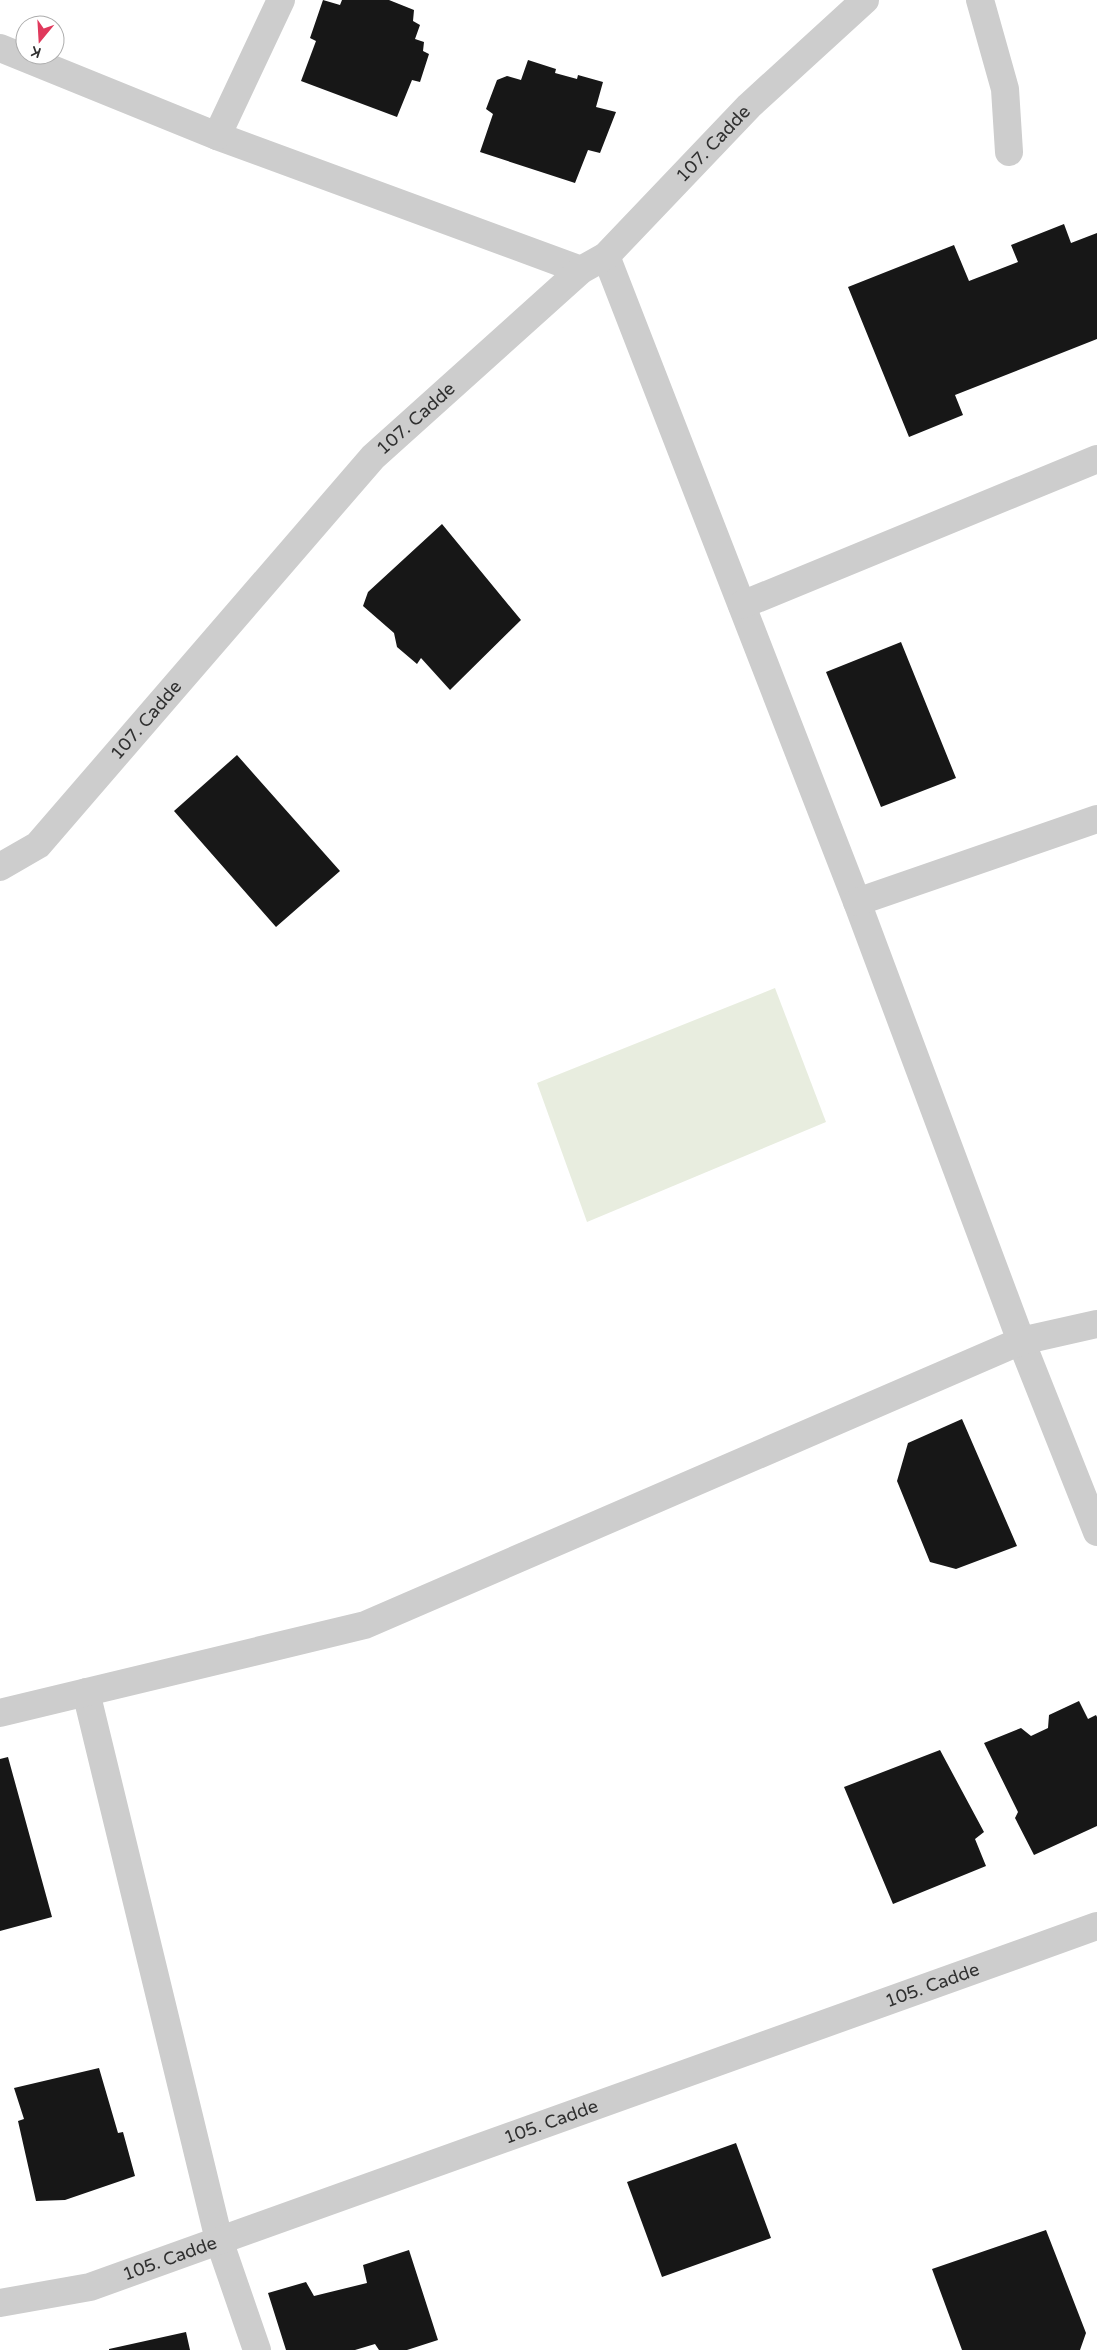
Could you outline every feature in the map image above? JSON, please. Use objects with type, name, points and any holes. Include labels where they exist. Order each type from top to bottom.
[{"type":"street","points":[[217,136],[281,0]]},
{"type":"street","name":"107. Cadde","points":[[0,867],[38,845],[373,457],[581,270],[606,256],[749,106],[865,0]]},
{"type":"street","points":[[980,0],[1005,89],[1009,152]]},
{"type":"street","points":[[0,48],[217,136],[581,270]]},
{"type":"street","points":[[606,256],[857,902],[1021,1341],[1097,1532]]},
{"type":"street","points":[[742,605],[1097,459]]},
{"type":"street","points":[[857,902],[1097,819]]},
{"type":"street","points":[[0,1713],[365,1625],[1021,1341],[1097,1324]]},
{"type":"street","points":[[86,1692],[219,2240],[257,2350]]},
{"type":"street","name":"105. Cadde","points":[[0,2303],[90,2287],[1097,1926]]},
{"type":"shaded area","points":[[775,988],[826,1122],[587,1222],[537,1083]]},
{"type":"building","points":[[323,0],[340,5],[342,0],[389,0],[414,10],[413,21],[420,25],[415,39],[424,42],[423,51],[429,54],[420,82],[412,80],[397,117],[301,81],[316,41],[310,38]]},
{"type":"building","points":[[528,60],[556,69],[555,73],[577,79],[578,75],[603,82],[596,107],[616,112],[600,153],[588,150],[575,183],[480,152],[493,114],[486,109],[497,80],[507,76],[521,80]]},
{"type":"building","points":[[1064,224],[1071,243],[1097,233],[1097,339],[955,395],[963,415],[909,437],[848,287],[954,245],[969,281],[1018,262],[1011,245]]},
{"type":"building","points":[[442,524],[521,620],[450,690],[421,658],[417,664],[397,647],[394,633],[363,606],[368,592]]},
{"type":"building","points":[[901,642],[956,778],[881,807],[826,672]]},
{"type":"building","points":[[237,755],[340,871],[276,927],[174,811]]},
{"type":"building","points":[[962,1419],[1017,1546],[956,1569],[930,1562],[897,1481],[908,1443]]},
{"type":"building","points":[[1079,1701],[1088,1719],[1096,1715],[1097,1717],[1097,1826],[1034,1855],[1015,1818],[1018,1812],[984,1743],[1021,1728],[1031,1736],[1048,1728],[1049,1715]]},
{"type":"building","points":[[940,1750],[984,1832],[975,1839],[986,1866],[893,1904],[844,1787]]},
{"type":"building","points":[[8,1757],[52,1917],[0,1931],[0,1759]]},
{"type":"building","points":[[99,2068],[118,2133],[123,2132],[135,2176],[65,2200],[36,2201],[18,2121],[24,2119],[14,2088]]},
{"type":"building","points":[[736,2143],[771,2238],[662,2277],[627,2182]]},
{"type":"building","points":[[1046,2230],[1086,2333],[1080,2350],[962,2350],[932,2269]]},
{"type":"building","points":[[409,2250],[438,2340],[407,2350],[379,2350],[375,2344],[355,2350],[286,2350],[268,2293],[306,2282],[314,2296],[367,2283],[363,2265]]},
{"type":"building","points":[[186,2332],[190,2350],[109,2350],[109,2349]]}]
